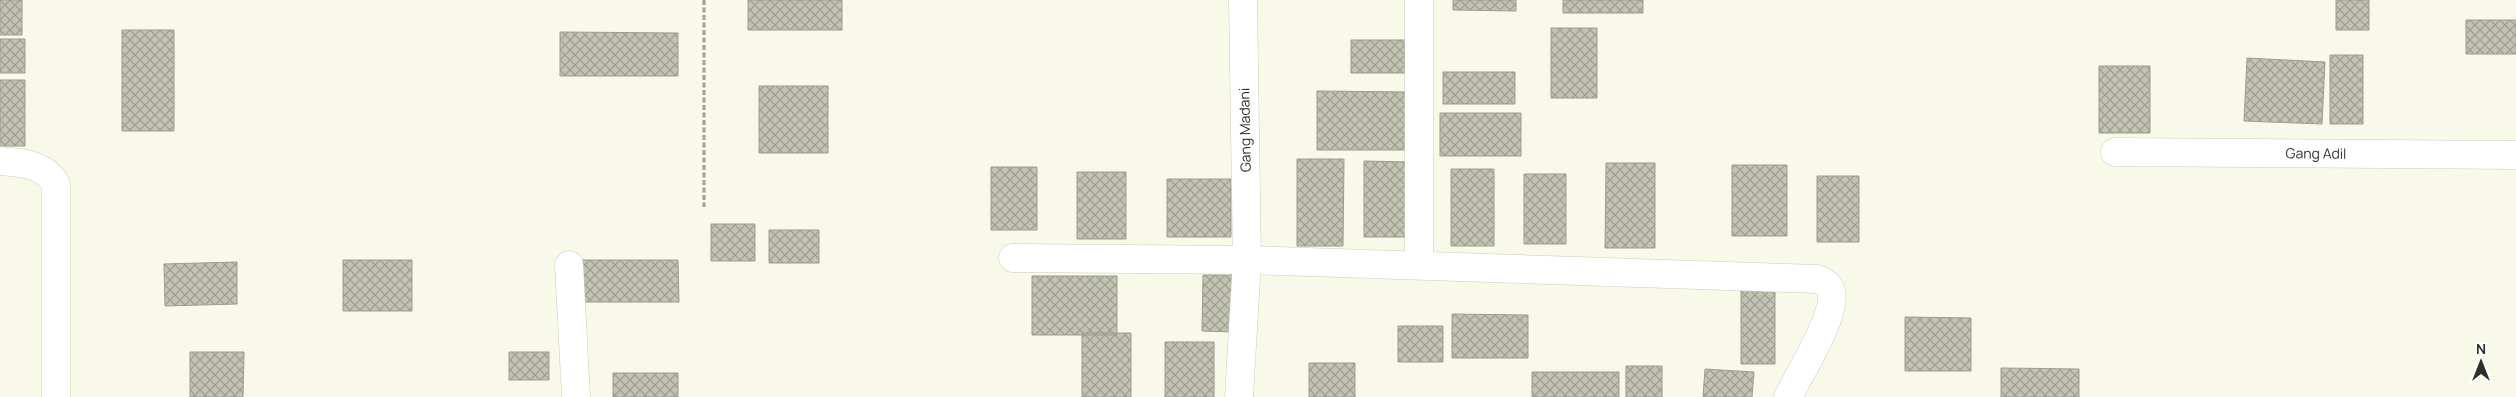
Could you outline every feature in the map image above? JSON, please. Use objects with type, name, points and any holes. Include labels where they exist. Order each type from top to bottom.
[{"type":"street","name":"Gang Madani","points":[[1239,397],[1247,260],[1243,0]]},
{"type":"street","points":[[1419,0],[1419,265]]},
{"type":"street","name":"Gang Adil","points":[[2115,152],[2516,155]]},
{"type":"street","points":[[0,161],[39,167],[52,177],[56,184],[56,397]]},
{"type":"street","points":[[1013,258],[1247,260],[1817,279],[1824,282],[1831,291],[1831,310],[1788,397]]},
{"type":"street","points":[[569,265],[576,397]]},
{"type":"path","points":[[704,0],[704,207]]},
{"type":"building","points":[[0,0],[22,0],[22,35],[0,35]]},
{"type":"building","points":[[748,0],[842,0],[842,30],[748,30]]},
{"type":"building","points":[[1453,0],[1516,0],[1516,11],[1453,10]]},
{"type":"building","points":[[1563,0],[1643,0],[1643,13],[1563,13]]},
{"type":"building","points":[[2336,0],[2369,0],[2369,30],[2336,30]]},
{"type":"building","points":[[2466,20],[2516,20],[2516,54],[2466,54]]},
{"type":"building","points":[[1551,28],[1597,28],[1597,98],[1551,98]]},
{"type":"building","points":[[122,30],[174,30],[174,131],[122,131]]},
{"type":"building","points":[[560,32],[678,33],[678,76],[560,76]]},
{"type":"building","points":[[0,39],[25,39],[25,73],[0,73]]},
{"type":"building","points":[[1351,40],[1405,40],[1405,73],[1351,73]]},
{"type":"building","points":[[2330,55],[2363,55],[2363,124],[2330,124]]},
{"type":"building","points":[[2247,58],[2325,62],[2322,124],[2244,121]]},
{"type":"building","points":[[2099,66],[2150,66],[2150,133],[2099,133]]},
{"type":"building","points":[[1443,72],[1515,72],[1515,104],[1443,104]]},
{"type":"building","points":[[0,80],[25,80],[25,146],[0,146]]},
{"type":"building","points":[[759,86],[828,86],[828,153],[759,153]]},
{"type":"building","points":[[1317,91],[1409,92],[1409,150],[1317,150]]},
{"type":"building","points":[[1440,113],[1521,113],[1521,156],[1440,156]]},
{"type":"building","points":[[1297,159],[1344,159],[1343,246],[1297,246]]},
{"type":"building","points":[[1364,161],[1408,162],[1408,237],[1364,237]]},
{"type":"building","points":[[1606,163],[1655,163],[1655,248],[1605,248]]},
{"type":"building","points":[[1732,165],[1787,165],[1787,236],[1732,236]]},
{"type":"building","points":[[991,167],[1037,167],[1037,230],[991,230]]},
{"type":"building","points":[[1451,169],[1494,169],[1494,246],[1451,246]]},
{"type":"building","points":[[1077,172],[1126,172],[1126,239],[1077,239]]},
{"type":"building","points":[[1524,174],[1566,174],[1566,244],[1524,244]]},
{"type":"building","points":[[1817,176],[1859,176],[1859,242],[1817,242]]},
{"type":"building","points":[[1167,179],[1231,179],[1231,237],[1167,237]]},
{"type":"building","points":[[711,224],[755,224],[755,261],[711,261]]},
{"type":"building","points":[[769,230],[819,230],[819,263],[769,263]]},
{"type":"building","points":[[343,260],[412,260],[412,311],[343,311]]},
{"type":"building","points":[[580,260],[678,260],[679,302],[580,302]]},
{"type":"building","points":[[237,262],[237,304],[165,306],[164,264]]},
{"type":"building","points":[[1203,275],[1234,275],[1234,332],[1202,331]]},
{"type":"building","points":[[1032,276],[1117,276],[1117,335],[1032,335]]},
{"type":"building","points":[[1741,279],[1775,279],[1775,364],[1741,364]]},
{"type":"building","points":[[1452,314],[1528,315],[1528,358],[1452,358]]},
{"type":"building","points":[[1905,317],[1971,318],[1971,371],[1905,371]]},
{"type":"building","points":[[1398,326],[1443,326],[1443,362],[1398,362]]},
{"type":"building","points":[[1082,333],[1131,333],[1131,397],[1082,397]]},
{"type":"building","points":[[1165,342],[1214,342],[1214,397],[1165,397]]},
{"type":"building","points":[[190,352],[244,352],[243,397],[190,397]]},
{"type":"building","points":[[509,352],[549,352],[549,380],[509,380]]},
{"type":"building","points":[[1309,363],[1355,363],[1355,397],[1309,397]]},
{"type":"building","points":[[1626,366],[1662,366],[1662,397],[1626,397]]},
{"type":"building","points":[[2001,368],[2079,369],[2079,397],[2001,397]]},
{"type":"building","points":[[1705,369],[1754,372],[1752,397],[1703,397]]},
{"type":"building","points":[[1532,372],[1619,372],[1619,397],[1532,397]]},
{"type":"building","points":[[613,373],[678,373],[678,397],[613,397]]}]
